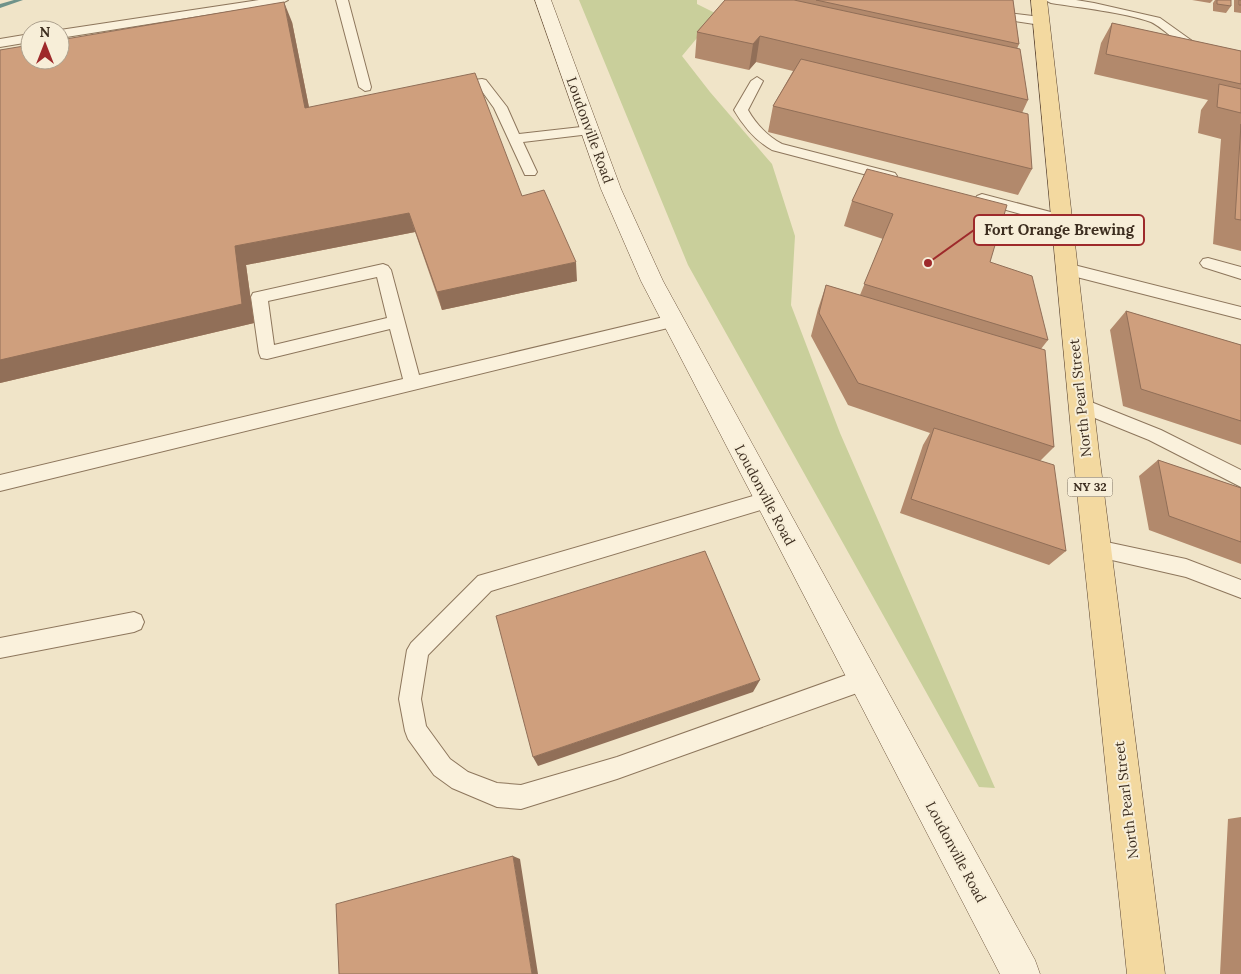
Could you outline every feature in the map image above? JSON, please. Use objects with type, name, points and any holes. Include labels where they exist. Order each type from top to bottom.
[{"type":"main road","name":"Loudonville Road","points":[[543,0],[623,216],[672,321],[1021,974]]},
{"type":"main road","name":"North Pearl Street","points":[[1044,7],[1066,269],[1146,974]]},
{"type":"lane","points":[[70,32],[282,0]]},
{"type":"lane","points":[[342,0],[365,87]]},
{"type":"lane","points":[[980,12],[1044,7],[1094,6],[1156,20],[1196,48]]},
{"type":"lane","points":[[0,43],[20,40]]},
{"type":"lane","points":[[757,81],[741,110],[744,116],[768,142],[777,147],[900,178]]},
{"type":"lane","points":[[458,86],[482,84],[500,107],[530,172]]},
{"type":"lane","points":[[515,139],[590,130]]},
{"type":"lane","points":[[966,195],[1061,220]]},
{"type":"lane","points":[[1208,263],[1241,272]]},
{"type":"lane","points":[[1066,269],[1241,313]]},
{"type":"lane","points":[[396,322],[267,353],[259,297],[383,270],[413,384]]},
{"type":"lane","points":[[0,483],[672,321]]},
{"type":"lane","points":[[1081,404],[1155,435],[1241,479]]},
{"type":"lane","points":[[767,500],[485,583],[418,650],[410,699],[416,731],[442,767],[460,780],[497,795],[521,797],[617,768],[863,680]]},
{"type":"lane","points":[[1097,549],[1186,568],[1241,589]]},
{"type":"lane","points":[[0,648],[134,622]]},
{"type":"green space","points":[[579,0],[697,0],[697,4],[717,14],[682,56],[710,92],[772,164],[795,236],[791,305],[840,433],[995,788],[979,787],[688,265]]},
{"type":"building","points":[[725,0],[794,0],[1020,49],[1028,100],[760,36],[753,44],[697,32]]},
{"type":"building","points":[[816,0],[1013,0],[1019,44]]},
{"type":"building","points":[[1217,0],[1231,0],[1231,6],[1217,4]]},
{"type":"building","points":[[284,2],[305,108],[475,73],[522,196],[544,190],[576,262],[437,292],[409,213],[235,246],[242,304],[0,360],[0,50],[20,47],[20,70],[70,70],[70,38]]},
{"type":"building","points":[[1112,23],[1241,51],[1241,84],[1106,54]]},
{"type":"building","points":[[801,59],[1028,114],[1032,169],[773,106]]},
{"type":"building","points":[[1219,84],[1241,89],[1241,113],[1217,107]]},
{"type":"building","points":[[1241,124],[1241,220],[1235,219]]},
{"type":"building","points":[[867,169],[1007,205],[990,262],[1032,276],[1048,340],[864,284],[893,214],[852,201]]},
{"type":"building","points":[[826,285],[1045,350],[1054,447],[858,383],[819,313]]},
{"type":"building","points":[[1126,311],[1241,345],[1241,421],[1141,389]]},
{"type":"building","points":[[934,428],[1054,465],[1066,551],[911,499]]},
{"type":"building","points":[[1158,460],[1241,488],[1241,542],[1169,516]]},
{"type":"building","points":[[705,551],[760,680],[533,757],[496,616]]},
{"type":"building","points":[[513,856],[532,974],[339,974],[336,904]]},
{"type":"waterway","points":[[0,6],[20,0]]},
{"type":"place","name":"Fort Orange Brewing","points":[[928,263]]}]
